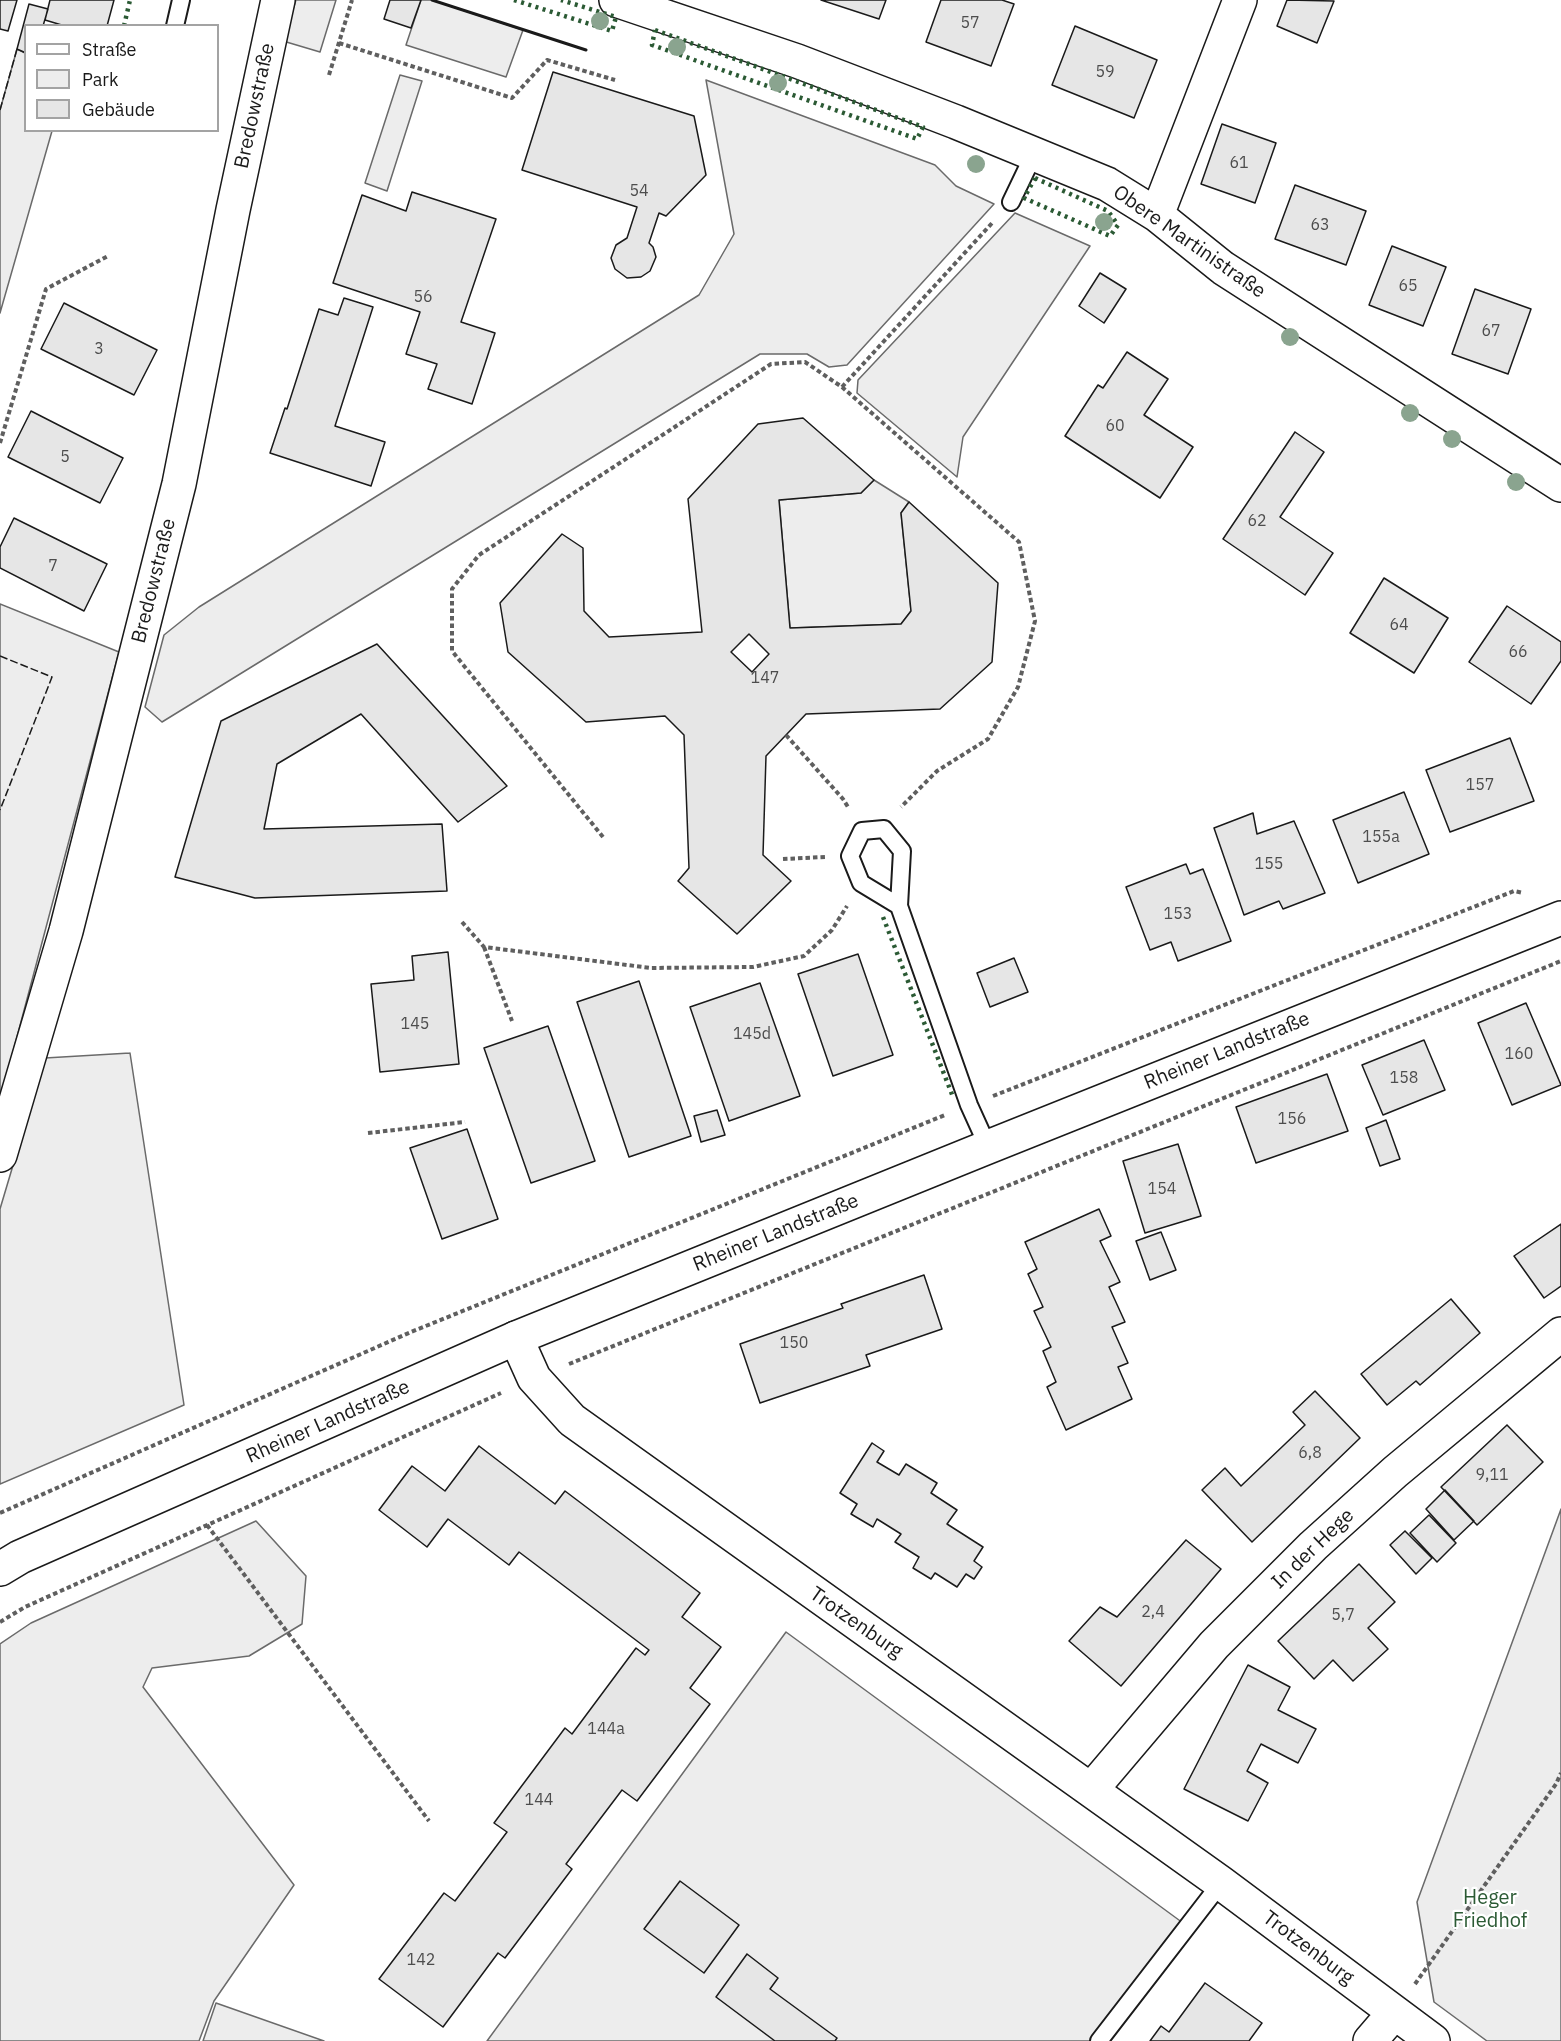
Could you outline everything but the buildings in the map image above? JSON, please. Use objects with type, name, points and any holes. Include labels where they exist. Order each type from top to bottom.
[{"type":"street","name":"Bredowstraße","points":[[0,1155],[66,931],[179,484],[233,210],[278,0]]},
{"type":"street","name":"Obere Martinistraße","points":[[616,0],[797,61],[1107,184],[1157,215],[1223,268],[1561,485]]},
{"type":"street","points":[[1157,215],[1240,0]]},
{"type":"street","name":"Rheiner Landstraße","points":[[0,1569],[20,1557],[516,1338],[1561,918]]},
{"type":"street","name":"In der Hege","points":[[1091,1790],[1214,1645],[1313,1546],[1395,1472],[1561,1334]]},
{"type":"street","name":"Trotzenburg","points":[[516,1338],[534,1378],[572,1420],[1221,1883],[1433,2041]]},
{"type":"street","points":[[1370,2041],[1394,2013]]},
{"type":"lane","points":[[175,24],[181,0]]},
{"type":"lane","points":[[1011,202],[1034,154]]},
{"type":"lane","points":[[899,906],[861,883],[849,856],[862,831],[884,829],[902,851],[899,906],[969,1105],[988,1147]]},
{"type":"lane","points":[[1099,2041],[1221,1883]]},
{"type":"path","points":[[329,75],[352,0]]},
{"type":"path","points":[[339,43],[512,98],[547,60],[615,80]]},
{"type":"path","points":[[842,387],[1011,202]]},
{"type":"path","points":[[0,443],[46,289],[108,256]]},
{"type":"path","points":[[603,837],[452,651],[452,589],[479,555],[771,364],[806,362],[842,387],[1019,542],[1035,621],[1018,687],[988,739],[937,771],[904,803],[884,829]]},
{"type":"path","points":[[786,735],[843,799],[862,831]]},
{"type":"path","points":[[783,859],[849,856]]},
{"type":"path","points":[[484,947],[651,968],[753,967],[804,956],[832,930],[861,883]]},
{"type":"path","points":[[0,1513],[411,1332],[969,1105],[1514,891]]},
{"type":"path","points":[[462,922],[484,947],[512,1021]]},
{"type":"path","points":[[0,1622],[25,1607],[534,1378],[1561,961]]},
{"type":"path","points":[[368,1133],[465,1122]]},
{"type":"path","points":[[207,1525],[429,1821]]},
{"type":"path","points":[[1394,2013],[1556,1784],[1561,1773]]},
{"type":"green space","points":[[296,0],[336,0],[320,52],[283,41]]},
{"type":"green space","points":[[421,0],[432,0],[523,30],[506,77],[406,45]]},
{"type":"green space","points":[[17,49],[24,52],[24,132],[52,132],[0,313],[0,110]]},
{"type":"green space","points":[[400,75],[422,81],[387,191],[365,183]]},
{"type":"green space","points":[[706,80],[935,165],[956,186],[994,204],[847,365],[829,367],[807,354],[760,354],[162,722],[145,707],[164,635],[199,607],[699,295],[734,234]]},
{"type":"green space","points":[[1015,213],[1090,246],[963,437],[957,477],[857,393],[858,380]]},
{"type":"green space","points":[[874,480],[909,502],[901,513],[911,611],[901,624],[790,628],[779,500],[861,493]]},
{"type":"green space","points":[[0,604],[119,652],[0,1101]]},
{"type":"green space","points":[[130,1053],[184,1405],[0,1484],[0,1209],[45,1058]]},
{"type":"green space","name":"Heger Friedhof","points":[[1561,1509],[1561,2041],[1487,2041],[1434,2002],[1417,1902]]},
{"type":"green space","points":[[256,1521],[306,1576],[302,1624],[249,1656],[152,1668],[143,1687],[294,1885],[214,2001],[199,2041],[0,2041],[0,1644],[31,1623]]},
{"type":"green space","points":[[786,1632],[1183,1923],[1090,2041],[487,2041]]},
{"type":"green space","points":[[216,2003],[324,2041],[203,2041]]},
{"type":"hedge","points":[[124,24],[130,0]]},
{"type":"hedge","points":[[514,0],[612,31],[616,17],[561,0]]},
{"type":"hedge","points":[[655,30],[923,127],[917,139],[652,45],[655,30]]},
{"type":"hedge","points":[[1035,178],[1108,211],[1118,225],[1110,236],[1024,198],[1035,178]]},
{"type":"hedge","points":[[883,917],[953,1097]]},
{"type":"fence","points":[[0,110],[17,49]]},
{"type":"fence","points":[[0,656],[52,677],[0,810]]},
{"type":"wall","points":[[432,0],[586,50]]}]
